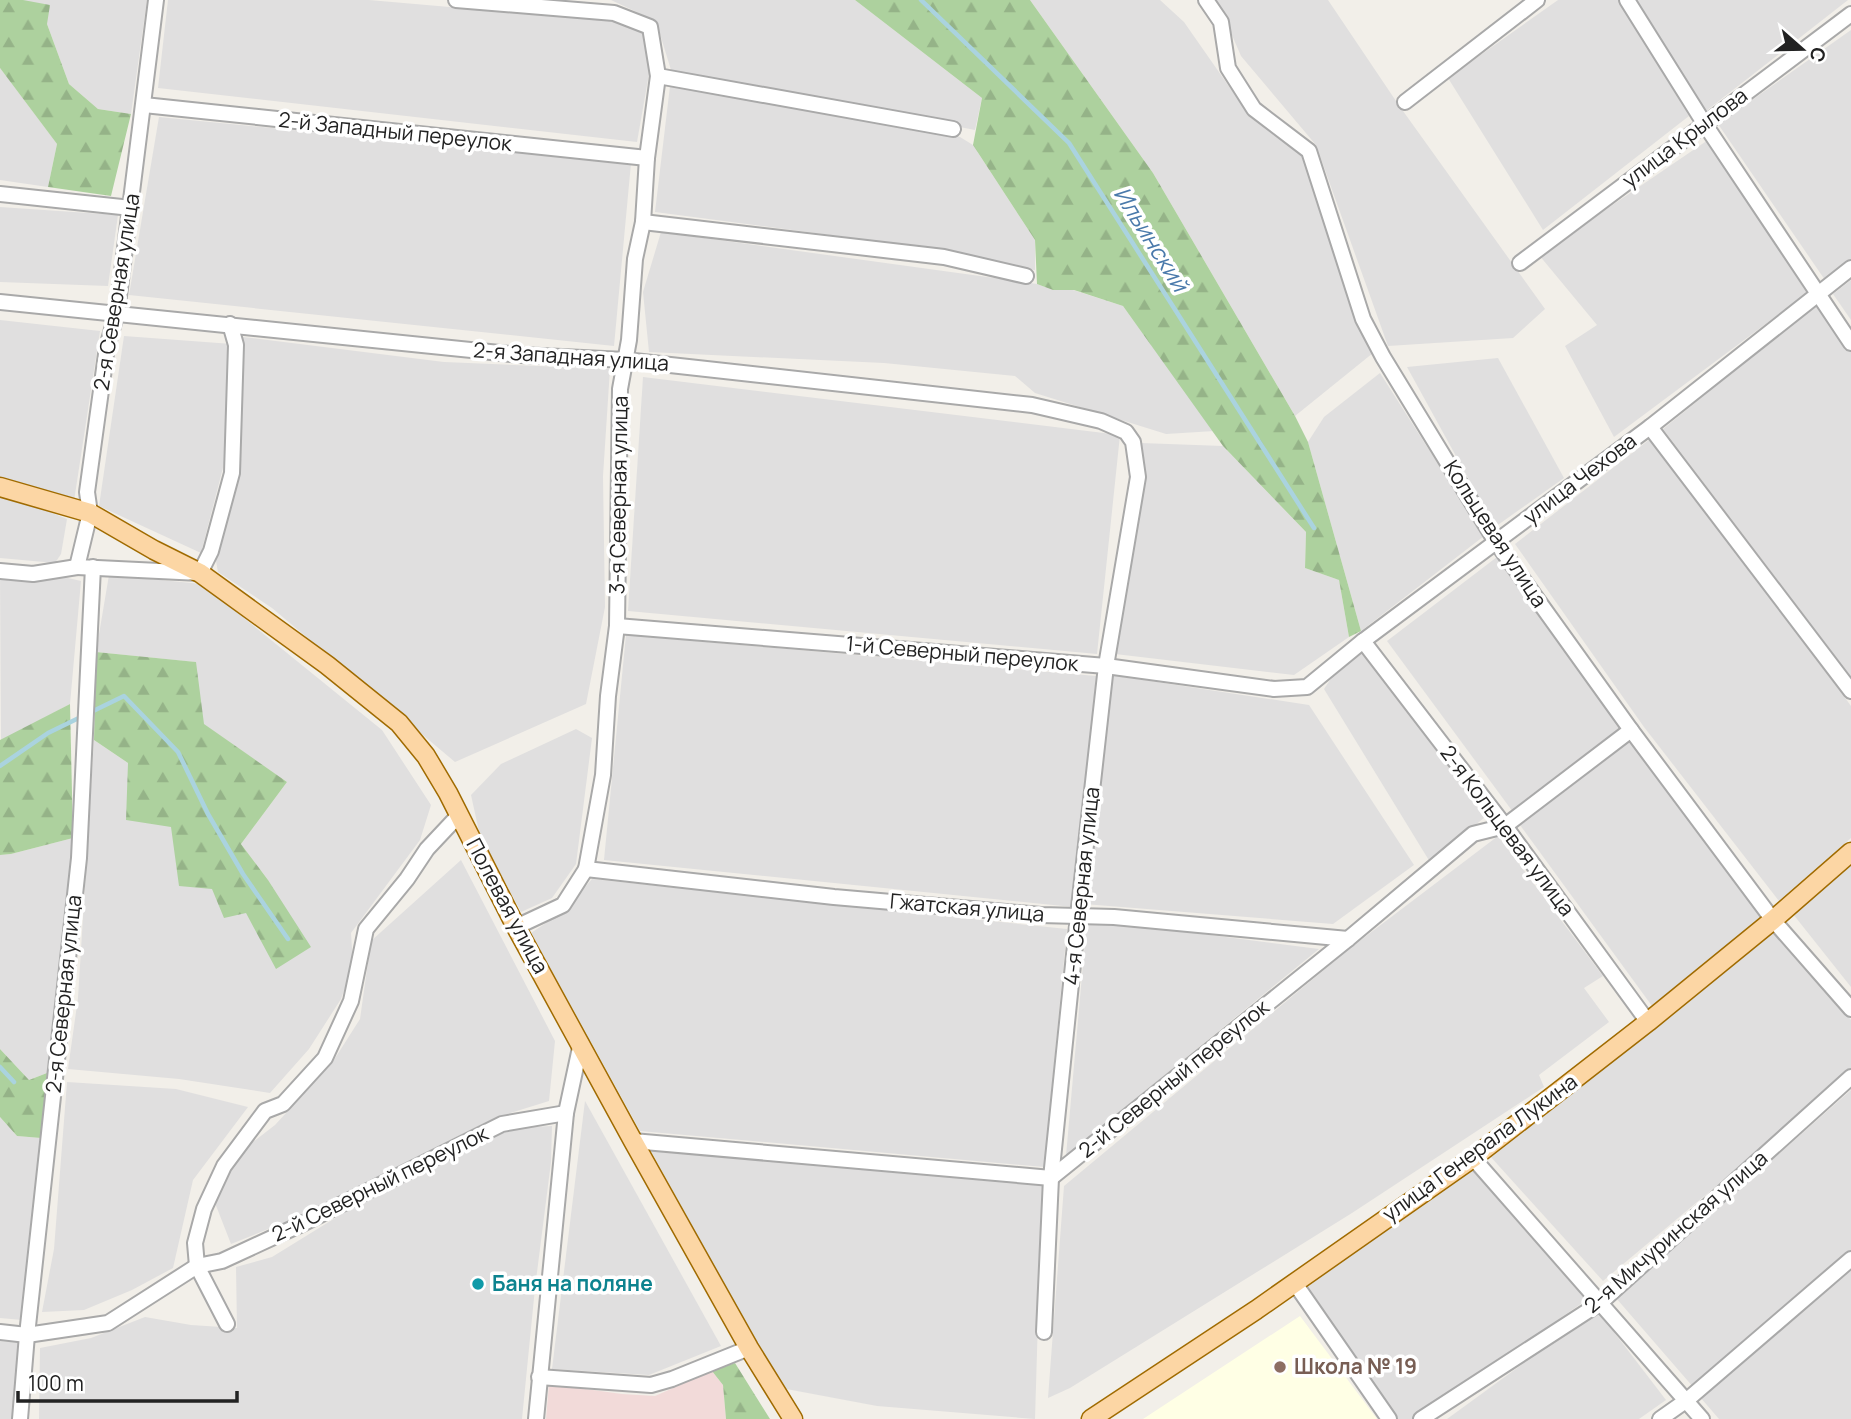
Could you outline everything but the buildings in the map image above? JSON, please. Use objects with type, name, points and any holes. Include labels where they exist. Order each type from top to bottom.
[{"type":"main road","name":"Полевая улица","points":[[0,487],[90,513],[200,573],[327,664],[399,723],[426,756],[633,1141],[749,1348],[793,1419]]},
{"type":"main road","name":"улица Генерала Лукина","points":[[1091,1419],[1256,1310],[1473,1158],[1648,1022],[1851,852]]},
{"type":"street","name":"2-я Северная улица","points":[[77,567],[90,513],[88,492],[91,466],[107,347],[117,312],[156,0]]},
{"type":"street","name":"3-я Северная улица","points":[[456,0],[614,13],[650,27],[658,76],[646,158],[643,222],[635,259],[620,389],[617,626],[608,696],[603,775],[586,869],[563,905],[516,927]]},
{"type":"street","name":"Кольцевая улица","points":[[1206,0],[1221,22],[1228,68],[1254,109],[1309,151],[1363,319],[1383,357],[1496,542],[1631,730],[1773,920],[1851,1009]]},
{"type":"street","points":[[1405,102],[1537,0]]},
{"type":"street","points":[[1628,0],[1704,123],[1851,343]]},
{"type":"street","name":"улица Крылова","points":[[1520,263],[1851,14]]},
{"type":"street","points":[[658,76],[953,129]]},
{"type":"street","name":"2-й Западный переулок","points":[[144,105],[646,158]]},
{"type":"street","points":[[0,194],[131,208]]},
{"type":"street","points":[[643,222],[944,257],[1026,276]]},
{"type":"street","name":"улица Чехова","points":[[1307,687],[1650,427],[1851,268]]},
{"type":"street","name":"2-я Западная улица","points":[[0,302],[520,355],[625,360],[1032,405],[1101,421],[1126,432],[1133,442]]},
{"type":"street","points":[[0,571],[33,574],[93,567],[200,573],[211,551],[232,473],[236,345],[230,324]]},
{"type":"street","points":[[1650,427],[1851,691]]},
{"type":"street","name":"4-я Северная улица","points":[[1044,1332],[1051,1178],[1078,916],[1106,666],[1138,477],[1133,442]]},
{"type":"street","name":"2-я Северная улица","points":[[20,1419],[79,858],[93,567]]},
{"type":"street","name":"1-й Северный переулок","points":[[617,626],[1106,666],[1274,690],[1307,687]]},
{"type":"street","name":"2-я Кольцевая улица","points":[[1363,642],[1505,826],[1648,1022]]},
{"type":"street","name":"2-й Северный переулок","points":[[1051,1178],[1348,939],[1473,834],[1505,826],[1631,730]]},
{"type":"street","points":[[227,1324],[197,1266],[195,1243],[201,1220],[224,1166],[265,1111],[283,1104],[325,1058],[351,1002],[366,929],[407,879],[427,849],[459,815]]},
{"type":"street","name":"Гжатская улица","points":[[586,869],[834,897],[1114,917],[1348,939]]},
{"type":"street","points":[[536,1419],[566,1113],[581,1043]]},
{"type":"street","name":"2-я Мичуринская улица","points":[[1421,1419],[1600,1303],[1851,1077]]},
{"type":"street","name":"2-й Северный переулок","points":[[0,1332],[27,1335],[108,1323],[197,1266],[222,1261],[281,1234],[502,1124],[566,1113]]},
{"type":"street","points":[[633,1141],[1051,1178]]},
{"type":"street","points":[[1473,1158],[1702,1419]]},
{"type":"street","points":[[1660,1419],[1687,1400],[1851,1259]]},
{"type":"street","points":[[1293,1282],[1389,1419]]},
{"type":"street","points":[[539,1377],[651,1385],[749,1348]]},
{"type":"shaded area","points":[[23,0],[147,0],[131,114],[98,109],[69,84],[47,24]]},
{"type":"shaded area","points":[[168,0],[369,0],[612,21],[644,30],[649,74],[637,142],[158,88]]},
{"type":"shaded area","points":[[611,0],[855,0],[982,98],[975,130],[671,70],[656,21]]},
{"type":"shaded area","points":[[1030,0],[1160,0],[1184,22],[1251,118],[1304,155],[1373,353],[1295,416],[1153,173]]},
{"type":"shaded area","points":[[1213,0],[1328,0],[1398,104],[1545,309],[1513,338],[1388,346],[1316,145],[1241,56],[1222,12]]},
{"type":"shaded area","points":[[1558,0],[1618,0],[1689,116],[1543,230],[1448,78]]},
{"type":"shaded area","points":[[1637,0],[1848,0],[1706,111]]},
{"type":"shaded area","points":[[1851,30],[1851,259],[1825,280],[1718,124]]},
{"type":"shaded area","points":[[0,68],[57,144],[48,187],[0,180]]},
{"type":"shaded area","points":[[670,86],[960,137],[973,145],[1035,240],[1035,270],[993,265],[952,251],[655,212]]},
{"type":"shaded area","points":[[159,117],[631,163],[614,346],[129,295]]},
{"type":"shaded area","points":[[1708,140],[1807,293],[1614,437],[1565,346],[1597,325],[1539,255]]},
{"type":"shaded area","points":[[0,207],[118,215],[108,286],[0,282]]},
{"type":"shaded area","points":[[661,232],[1037,284],[1053,290],[1073,290],[1123,306],[1214,431],[1166,434],[1035,393],[1015,376],[884,363],[649,352],[643,292]]},
{"type":"shaded area","points":[[1851,280],[1851,320],[1833,294]]},
{"type":"shaded area","points":[[1818,303],[1851,352],[1851,677],[1663,429]]},
{"type":"shaded area","points":[[0,320],[100,331],[74,501],[0,478]]},
{"type":"shaded area","points":[[124,336],[232,344],[225,460],[201,553],[99,506]]},
{"type":"shaded area","points":[[243,337],[444,362],[610,369],[603,476],[605,607],[586,704],[455,762],[272,608],[218,572],[216,561],[241,461]]},
{"type":"shaded area","points":[[1498,358],[1564,478],[1495,527],[1407,367]]},
{"type":"shaded area","points":[[1380,373],[1484,536],[1361,631],[1308,442],[1324,417]]},
{"type":"shaded area","points":[[643,377],[1120,435],[1097,654],[628,611]]},
{"type":"shaded area","points":[[1654,436],[1851,706],[1851,838],[1779,901],[1644,727],[1515,544]]},
{"type":"shaded area","points":[[1141,443],[1223,446],[1306,532],[1305,568],[1339,580],[1349,637],[1294,675],[1115,654]]},
{"type":"shaded area","points":[[0,492],[67,519],[61,554],[55,563],[0,558]]},
{"type":"shaded area","points":[[1497,557],[1621,730],[1513,812],[1387,641]]},
{"type":"shaded area","points":[[0,574],[81,581],[70,704],[1,741]]},
{"type":"shaded area","points":[[109,575],[202,584],[382,730],[431,805],[420,840],[351,933],[353,965],[341,999],[309,1049],[270,1093],[179,1079],[68,1069],[78,998],[94,740],[128,763],[171,827],[268,880],[241,844],[287,782],[203,724],[195,662],[96,652]]},
{"type":"shaded area","points":[[626,635],[1096,676],[1073,907],[604,860]]},
{"type":"shaded area","points":[[1363,651],[1485,817],[1430,862],[1324,689],[1338,668]]},
{"type":"shaded area","points":[[1104,674],[1309,705],[1414,865],[1333,924],[1084,904]]},
{"type":"shaded area","points":[[576,729],[592,738],[576,864],[552,898],[521,912],[480,836],[471,795],[501,764]]},
{"type":"shaded area","points":[[1627,738],[1764,915],[1652,1006],[1517,821]]},
{"type":"shaded area","points":[[1498,836],[1603,976],[1584,988],[1609,1022],[1539,1075],[1544,1087],[1352,1213],[1070,1388],[1048,1398],[1064,1186],[1349,949]]},
{"type":"shaded area","points":[[73,838],[47,1073],[29,1080],[0,1049],[0,855]]},
{"type":"shaded area","points":[[461,860],[555,1041],[549,1101],[501,1116],[368,1183],[355,1194],[231,1244],[215,1203],[239,1153],[275,1125],[332,1063],[360,1019],[371,941]]},
{"type":"shaded area","points":[[1851,866],[1851,987],[1793,914]]},
{"type":"shaded area","points":[[592,879],[1067,929],[1044,1167],[640,1131],[531,933],[564,911]]},
{"type":"shaded area","points":[[1087,919],[1319,949],[1066,1156]]},
{"type":"shaded area","points":[[1775,924],[1851,1020],[1851,1073],[1603,1281],[1489,1155]]},
{"type":"shaded area","points":[[67,1082],[176,1089],[248,1107],[193,1180],[173,1268],[132,1290],[84,1310],[42,1312],[54,1249]]},
{"type":"shaded area","points":[[1851,1090],[1851,1252],[1694,1388],[1616,1298]]},
{"type":"shaded area","points":[[585,1101],[721,1346],[649,1375],[552,1369]]},
{"type":"shaded area","points":[[0,1117],[17,1136],[41,1138],[22,1320],[0,1318]]},
{"type":"shaded area","points":[[552,1126],[551,1162],[522,1419],[39,1419],[40,1348],[91,1338],[145,1317],[191,1325],[237,1328],[236,1267],[272,1257],[379,1191],[507,1128]]},
{"type":"shaded area","points":[[651,1151],[1042,1185],[1035,1419],[877,1406],[781,1388]]},
{"type":"shaded area","points":[[1472,1168],[1588,1299],[1414,1419],[1397,1419],[1305,1282]]},
{"type":"shaded area","points":[[1851,1269],[1851,1419],[1719,1419],[1700,1397]]},
{"type":"shaded area","points":[[1597,1310],[1666,1400],[1639,1419],[1447,1419]]},
{"type":"shaded area","name":"Школа № 19","points":[[1300,1316],[1377,1419],[1143,1419]]},
{"type":"shaded area","points":[[0,1341],[21,1343],[12,1419],[0,1419]]},
{"type":"shaded area","points":[[712,1371],[723,1385],[726,1419],[546,1419],[549,1384],[655,1396]]},
{"type":"green space","points":[[0,0],[23,0],[50,5],[47,24],[69,84],[98,109],[131,114],[111,196],[48,187],[57,144],[0,68]]},
{"type":"green space","points":[[855,0],[1030,0],[1153,173],[1295,416],[1308,442],[1361,631],[1349,637],[1339,580],[1305,568],[1306,532],[1223,446],[1123,306],[1074,290],[1053,290],[1037,284],[1035,240],[973,145],[982,98]]},
{"type":"green space","points":[[96,652],[196,662],[204,724],[287,782],[241,844],[311,947],[276,969],[246,913],[224,918],[212,889],[179,886],[171,827],[126,820],[128,763],[94,740]]},
{"type":"green space","points":[[70,704],[73,838],[0,855],[0,740]]},
{"type":"green space","points":[[0,1049],[29,1080],[47,1073],[41,1138],[17,1136],[0,1117]]},
{"type":"green space","points":[[735,1363],[770,1419],[726,1419],[723,1385],[712,1371]]},
{"type":"waterway","name":"Ильинский","points":[[921,0],[1069,143],[1314,528]]},
{"type":"waterway","points":[[0,766],[48,733],[124,696],[178,752],[208,814],[243,874],[288,939]]},
{"type":"waterway","points":[[0,1067],[14,1082]]},
{"type":"place","name":"Баня на поляне","points":[[478,1284]]},
{"type":"place","name":"Школа № 19","points":[[1280,1367]]}]
